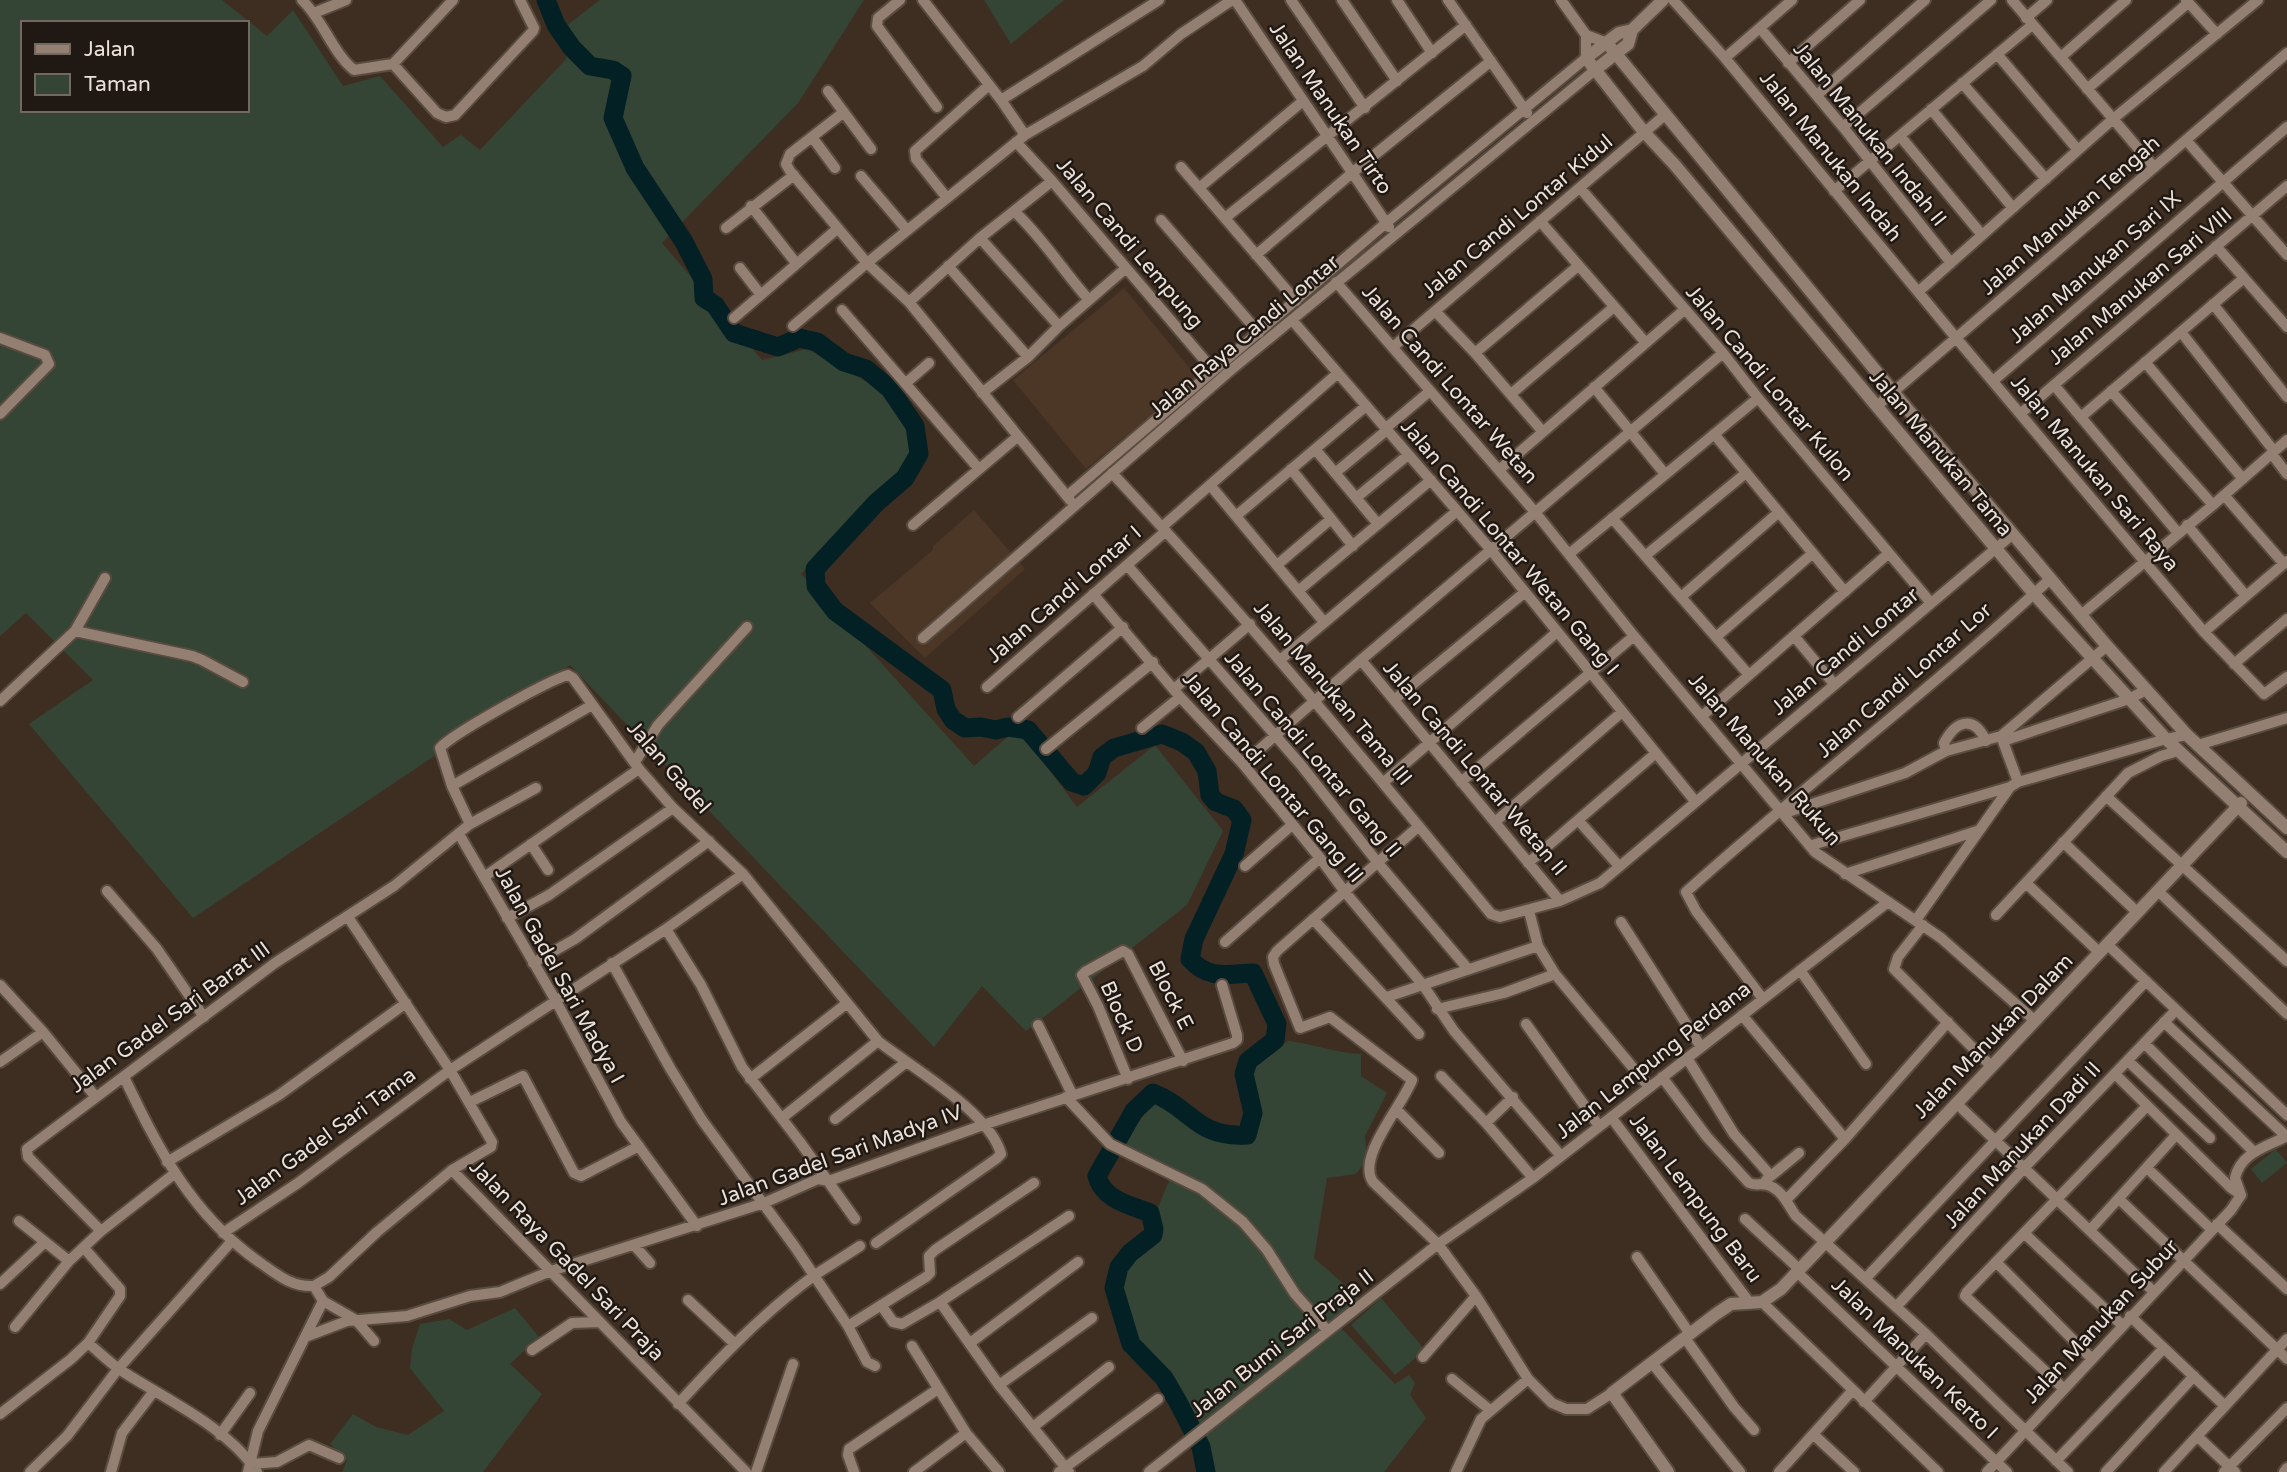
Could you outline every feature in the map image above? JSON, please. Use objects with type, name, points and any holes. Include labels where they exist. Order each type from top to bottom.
[{"type":"street","points":[[302,0],[354,70],[393,64],[453,0]]},
{"type":"street","points":[[314,13],[346,0]]},
{"type":"street","points":[[393,64],[437,113],[446,117],[455,115],[533,31],[534,27],[520,0]]},
{"type":"street","points":[[900,0],[878,18],[877,26],[937,107]]},
{"type":"street","name":"Jalan Candi Lempung","points":[[923,0],[1001,100],[1021,139],[1052,181],[1213,370]]},
{"type":"street","points":[[1001,100],[1159,0]]},
{"type":"street","points":[[793,326],[1021,139],[1143,66],[1181,34],[1234,0]]},
{"type":"street","name":"Jalan Manukan Tirto","points":[[1234,0],[1396,236]]},
{"type":"street","points":[[1292,0],[1365,108]]},
{"type":"street","points":[[1342,0],[1397,81]]},
{"type":"street","points":[[1397,0],[1432,53]]},
{"type":"street","points":[[1448,0],[1533,120]]},
{"type":"street","points":[[1561,0],[1586,34],[1607,43]]},
{"type":"street","points":[[1595,70],[1628,44],[1632,30],[1663,0]]},
{"type":"street","name":"Jalan Manukan Indah","points":[[1673,0],[1725,58],[1957,339]]},
{"type":"street","points":[[1725,58],[1792,0]]},
{"type":"street","points":[[1788,63],[1860,0]]},
{"type":"street","points":[[1817,96],[1925,0]]},
{"type":"street","points":[[1843,127],[1992,0]]},
{"type":"street","points":[[2012,0],[2154,167]]},
{"type":"street","points":[[1834,191],[1997,54],[2047,0]]},
{"type":"street","points":[[2061,57],[2125,1]]},
{"type":"street","points":[[2087,89],[2187,1],[2217,34]]},
{"type":"street","points":[[1918,292],[2113,119],[2254,1]]},
{"type":"street","points":[[1225,218],[1466,25]]},
{"type":"street","name":"Jalan Manukan Indah II","points":[[1760,28],[1951,263]]},
{"type":"street","points":[[1586,58],[1619,33],[1632,30]]},
{"type":"street","points":[[1586,34],[1586,58]]},
{"type":"street","name":"Jalan Manukan Tama","points":[[1607,43],[1894,393],[2107,646],[2187,735],[2287,828]]},
{"type":"street","name":"Jalan Manukan Tengah","points":[[1877,406],[2287,53]]},
{"type":"street","points":[[1997,54],[2078,150]]},
{"type":"street","name":"Jalan Manukan Tama","points":[[1586,58],[1644,132],[1674,164],[2034,594],[2166,739],[2287,852]]},
{"type":"street","name":"Jalan Raya Candi Lontar","points":[[923,638],[1071,500],[1234,361],[1296,301],[1586,58]]},
{"type":"street","points":[[1256,255],[1352,173],[1491,61]]},
{"type":"street","name":"Jalan Raya Candi Lontar","points":[[1259,337],[1292,320],[1595,70]]},
{"type":"street","points":[[1962,83],[2046,179]]},
{"type":"street","points":[[947,198],[916,159],[915,151],[989,85]]},
{"type":"street","points":[[828,91],[871,149]]},
{"type":"street","points":[[1199,188],[1303,101]]},
{"type":"street","points":[[1931,109],[2013,208]]},
{"type":"street","points":[[844,112],[790,154],[786,163],[836,229],[909,303],[1071,500]]},
{"type":"street","name":"Jalan Candi Lontar Kidul","points":[[1393,347],[1666,114]]},
{"type":"street","name":"Jalan Manukan Sari IX","points":[[1993,381],[2287,127]]},
{"type":"street","points":[[812,136],[835,168]]},
{"type":"street","points":[[1900,136],[1982,235]]},
{"type":"street","points":[[2186,140],[2287,255]]},
{"type":"street","points":[[1181,167],[1296,301]]},
{"type":"street","points":[[726,228],[794,175]]},
{"type":"street","points":[[861,176],[907,230]]},
{"type":"street","points":[[909,303],[948,265],[1052,181]]},
{"type":"street","name":"Jalan Candi Lontar Kulon","points":[[1580,188],[1931,603]]},
{"type":"street","name":"Jalan Manukan Sari VIII","points":[[2020,414],[2252,215],[2286,190]]},
{"type":"street","points":[[751,206],[796,263]]},
{"type":"street","points":[[1014,211],[1035,232],[1069,279],[1089,300]]},
{"type":"street","points":[[1161,220],[1259,337]]},
{"type":"street","points":[[1540,221],[1646,343]]},
{"type":"street","points":[[734,318],[836,229]]},
{"type":"street","points":[[980,238],[1059,326]]},
{"type":"street","points":[[2216,246],[2287,327]]},
{"type":"street","points":[[948,265],[1028,357]]},
{"type":"street","points":[[1475,354],[1578,266]]},
{"type":"street","points":[[740,268],[761,295]]},
{"type":"street","points":[[982,393],[1028,357],[1059,326],[1126,268]]},
{"type":"street","points":[[2081,416],[2244,278]]},
{"type":"street","name":"Jalan Candi Lontar Wetan","points":[[1336,282],[1535,512]]},
{"type":"street","points":[[2213,304],[2287,397]]},
{"type":"street","points":[[1511,394],[1614,307]]},
{"type":"street","points":[[842,310],[979,469]]},
{"type":"street","points":[[1499,470],[1684,310]]},
{"type":"street","points":[[1435,311],[1543,432]]},
{"type":"street","name":"Jalan Candi Lontar Wetan Gang I","points":[[1292,320],[1490,550],[1695,801]]},
{"type":"street","points":[[2181,332],[2287,474]]},
{"type":"street","points":[[0,338],[45,355],[49,364],[0,414]]},
{"type":"street","name":"Jalan Manukan Sari Raya","points":[[1957,339],[2234,664],[2264,694],[2287,677]]},
{"type":"street","points":[[1243,764],[1361,660],[1723,354]]},
{"type":"street","name":"Jalan Raya Candi Lontar","points":[[1193,396],[1213,370],[1234,361]]},
{"type":"street","points":[[2146,362],[2243,479]]},
{"type":"street","points":[[906,383],[929,363]]},
{"type":"street","name":"Jalan Candi Lontar I","points":[[987,687],[1127,565],[1210,485],[1338,373]]},
{"type":"street","points":[[2054,384],[2178,533]]},
{"type":"street","points":[[1594,387],[1665,474]]},
{"type":"street","points":[[1335,474],[1430,391]]},
{"type":"street","points":[[2111,391],[2213,505]]},
{"type":"street","points":[[1569,554],[1758,398]]},
{"type":"street","points":[[1236,516],[1366,406]]},
{"type":"street","points":[[1714,434],[1845,592]]},
{"type":"street","points":[[914,526],[1017,437]]},
{"type":"street","points":[[2081,615],[2287,440]]},
{"type":"street","points":[[1315,449],[1378,524]]},
{"type":"street","points":[[1356,498],[1408,454]]},
{"type":"street","name":"Jalan Raya Candi Lontar","points":[[1071,500],[1112,473],[1124,455]]},
{"type":"street","points":[[1291,469],[1353,546]]},
{"type":"street","name":"Jalan Manukan Tama III","points":[[1112,473],[1250,624],[1491,914],[1500,917],[1529,911]]},
{"type":"street","points":[[1645,556],[1746,473]]},
{"type":"street","points":[[1298,591],[1430,480]]},
{"type":"street","points":[[1210,485],[1324,622]]},
{"type":"street","points":[[2204,632],[2285,563],[2224,495]]},
{"type":"street","points":[[1280,660],[1457,511]]},
{"type":"street","name":"Jalan Manukan Rukun","points":[[1535,512],[1634,636],[1812,845],[1815,852],[1920,922],[1960,953],[2034,1020]]},
{"type":"street","points":[[1681,597],[1779,512]]},
{"type":"street","points":[[1612,518],[1749,675]]},
{"type":"street","points":[[1277,565],[1331,519]]},
{"type":"street","points":[[2187,525],[2246,596]]},
{"type":"street","name":"Jalan Candi Lontar","points":[[1529,911],[1600,883],[2013,534]]},
{"type":"street","points":[[1716,637],[1813,553]]},
{"type":"street","points":[[1702,716],[1889,554]]},
{"type":"street","name":"Jalan Candi Lontar Gang II","points":[[1127,565],[1333,804],[1378,863],[1468,969]]},
{"type":"street","points":[[0,701],[75,631],[105,578]]},
{"type":"street","name":"Jalan Candi Lontar Lor","points":[[1763,999],[1704,922],[1686,892],[1882,727],[2050,579]]},
{"type":"street","points":[[1394,700],[1525,592]]},
{"type":"street","name":"Jalan Candi Lontar Gang III","points":[[1093,594],[1177,693],[1243,764],[1423,985],[1437,1009],[1561,1156]]},
{"type":"street","points":[[2234,664],[2287,619]]},
{"type":"street","points":[[1142,728],[1209,660],[1250,624]]},
{"type":"street","points":[[484,877],[637,765],[658,725],[747,627]]},
{"type":"street","points":[[1018,717],[1123,627]]},
{"type":"street","points":[[75,631],[192,656],[243,682]]},
{"type":"street","points":[[1384,782],[1557,632]]},
{"type":"street","points":[[1461,782],[1634,636]]},
{"type":"street","points":[[1794,636],[1834,684]]},
{"type":"street","points":[[2002,739],[2107,646]]},
{"type":"street","name":"Jalan Candi Lontar Wetan II","points":[[1361,660],[1560,901]]},
{"type":"street","points":[[1046,749],[1153,662]]},
{"type":"street","name":"Jalan Gadel","points":[[452,786],[440,748],[565,674],[573,678],[637,765],[673,808],[743,874]]},
{"type":"street","points":[[1783,811],[1905,773],[1946,751],[2002,739],[2129,699],[2146,691]]},
{"type":"street","points":[[470,824],[452,786],[592,705]]},
{"type":"street","points":[[1495,822],[1622,712]]},
{"type":"street","points":[[2198,745],[2287,718]]},
{"type":"street","points":[[1946,751],[1944,743],[1947,738],[1968,723],[1978,727],[1986,741]]},
{"type":"street","points":[[1812,845],[2187,735]]},
{"type":"street","points":[[2002,739],[2014,784]]},
{"type":"street","points":[[1996,915],[2134,769],[2178,751]]},
{"type":"street","points":[[1528,863],[1656,753]]},
{"type":"street","points":[[1991,1066],[1894,969],[1898,957],[1977,831],[2014,784]]},
{"type":"street","points":[[459,834],[470,824],[536,788]]},
{"type":"street","name":"Jalan Manukan Dalam","points":[[1612,1393],[1731,1304],[1756,1302],[1781,1289],[2250,794]]},
{"type":"street","points":[[2106,796],[2287,961]]},
{"type":"street","points":[[507,918],[549,895],[673,808]]},
{"type":"street","points":[[1578,820],[1619,866]]},
{"type":"street","points":[[1245,866],[1292,825]]},
{"type":"street","points":[[1419,826],[1273,957],[1300,1028],[1330,1017],[1412,1080],[1379,1136],[1367,1174],[1438,1244],[1476,1296],[1528,1379],[1552,1403],[1566,1409],[1587,1409],[1612,1393],[1668,1472]]},
{"type":"street","points":[[1845,874],[1977,831]]},
{"type":"street","name":"Jalan Gadel Sari Madya I","points":[[459,834],[556,1001],[621,1122],[698,1226]]},
{"type":"street","name":"Jalan Gadel Sari Barat III","points":[[101,1231],[28,1157],[27,1149],[275,963],[394,887],[459,834]]},
{"type":"street","points":[[533,963],[575,939],[709,841]]},
{"type":"street","points":[[2063,842],[2137,912]]},
{"type":"street","points":[[531,844],[548,870]]},
{"type":"street","points":[[1225,942],[1320,858]]},
{"type":"street","name":"Jalan Gadel Sari Tama","points":[[223,1233],[298,1183],[450,1070],[666,929],[743,874]]},
{"type":"street","name":"Jalan Gadel Sari Madya IV","points":[[305,1337],[338,1324],[421,1313],[470,1297],[500,1292],[551,1271],[764,1203],[818,1178],[829,1181],[983,1125],[946,1090],[878,1041],[743,874]]},
{"type":"street","points":[[2026,883],[2146,981],[2287,1115]]},
{"type":"street","points":[[107,891],[157,949],[204,1017]]},
{"type":"street","points":[[2158,891],[2287,1014]]},
{"type":"street","name":"Jalan Lempung Perdana","points":[[1438,1244],[1533,1178],[1888,902]]},
{"type":"street","points":[[1529,911],[1538,946],[1555,974],[1649,1087]]},
{"type":"street","name":"Jalan Raya Gadel Sari Praja","points":[[348,918],[450,1070],[491,1139],[492,1145],[452,1170],[746,1472]]},
{"type":"street","points":[[1313,919],[1419,1034]]},
{"type":"street","points":[[1621,922],[1701,1047]]},
{"type":"street","points":[[666,929],[701,985],[726,1038],[750,1079],[856,1219]]},
{"type":"street","points":[[1387,997],[1538,946]]},
{"type":"street","name":"Block E","points":[[1085,972],[1126,951],[1183,1061]]},
{"type":"street","points":[[612,963],[658,1048],[702,1120],[815,1276],[848,1326],[867,1362],[875,1366]]},
{"type":"street","points":[[1800,970],[1866,1065]]},
{"type":"street","name":"Block D","points":[[1085,972],[1082,975],[1128,1079]]},
{"type":"street","points":[[1437,1009],[1504,993],[1555,974]]},
{"type":"street","points":[[1866,1278],[2146,981]]},
{"type":"street","points":[[0,985],[43,1032],[95,1096]]},
{"type":"street","points":[[876,1243],[1001,1154],[983,1125],[1183,1061],[1237,1040],[1222,985]]},
{"type":"street","points":[[167,1162],[279,1095],[406,1003]]},
{"type":"street","points":[[750,1079],[846,1004]]},
{"type":"street","name":"Jalan Manukan Dadi II","points":[[1896,1307],[2025,1167],[2176,1010]]},
{"type":"street","points":[[1742,1015],[1845,1139]]},
{"type":"street","points":[[1687,1058],[1766,1180],[1787,1199],[1845,1139],[1948,1023]]},
{"type":"street","points":[[2164,1023],[2287,1136],[2254,1152],[2242,1162],[2235,1178],[2241,1195]]},
{"type":"street","points":[[1526,1024],[1599,1126]]},
{"type":"street","points":[[1038,1025],[1069,1097],[1115,1147],[1202,1189],[1238,1218],[1254,1233],[1294,1294],[1328,1331]]},
{"type":"street","points":[[0,1062],[43,1032]]},
{"type":"street","points":[[782,1118],[878,1041]]},
{"type":"street","points":[[2144,1043],[2254,1152]]},
{"type":"street","points":[[2128,1061],[2210,1138]]},
{"type":"street","points":[[835,1119],[905,1063]]},
{"type":"street","points":[[2115,1074],[2241,1195]]},
{"type":"street","points":[[470,1102],[523,1076],[577,1175],[585,1175],[639,1146]]},
{"type":"street","points":[[1441,1076],[1533,1178]]},
{"type":"street","name":"Jalan Gadel Sari Tama","points":[[124,1077],[174,1174],[231,1242],[291,1284],[314,1286]]},
{"type":"street","points":[[1662,1077],[1676,1099],[1749,1183],[1755,1185],[1766,1180],[1799,1153]]},
{"type":"street","points":[[1486,1123],[1513,1097]]},
{"type":"street","points":[[1956,1102],[2154,1291]]},
{"type":"street","points":[[2063,1388],[1967,1300],[1966,1292],[2147,1106]]},
{"type":"street","points":[[1396,1109],[1439,1153]]},
{"type":"street","name":"Jalan Lempung Baru","points":[[1611,1117],[1756,1302],[1938,1472]]},
{"type":"street","points":[[2090,1230],[2176,1135]]},
{"type":"street","points":[[2147,1168],[2287,1289]]},
{"type":"street","points":[[374,1341],[356,1320],[323,1301],[314,1286],[329,1278],[377,1232],[452,1170]]},
{"type":"street","points":[[15,1327],[69,1261],[101,1231],[174,1174]]},
{"type":"street","points":[[848,1326],[926,1277],[930,1273],[929,1256],[935,1250],[1034,1183]]},
{"type":"street","name":"Jalan Manukan Subur","points":[[1987,1472],[2238,1202],[2241,1195]]},
{"type":"street","name":"Jalan Manukan Kerto I","points":[[1787,1199],[1794,1213],[1926,1334],[2068,1472]]},
{"type":"street","points":[[2119,1199],[2287,1359]]},
{"type":"street","points":[[881,1305],[890,1319],[902,1324],[940,1302],[1069,1216]]},
{"type":"street","name":"Jalan Manukan Kerto I","points":[[1745,1219],[1895,1367],[2007,1472]]},
{"type":"street","points":[[19,1221],[69,1261]]},
{"type":"street","points":[[2025,1234],[2122,1325]]},
{"type":"street","points":[[0,1284],[45,1242]]},
{"type":"street","points":[[30,1472],[67,1436],[118,1369],[231,1242]]},
{"type":"street","name":"Jalan Bumi Sari Praja II","points":[[1149,1472],[1438,1244]]},
{"type":"street","points":[[634,1245],[650,1263]]},
{"type":"street","points":[[678,1404],[770,1311],[860,1246]]},
{"type":"street","points":[[0,1414],[88,1343],[120,1292],[84,1248]]},
{"type":"street","points":[[1637,1257],[1734,1407],[1754,1430]]},
{"type":"street","points":[[970,1343],[1078,1262]]},
{"type":"street","points":[[1996,1262],[2091,1358]]},
{"type":"street","points":[[1423,1357],[1476,1296]]},
{"type":"street","points":[[688,1300],[735,1344]]},
{"type":"street","points":[[252,1469],[258,1431],[323,1301]]},
{"type":"street","points":[[940,1302],[1064,1470],[1158,1399]]},
{"type":"street","points":[[2130,1316],[2225,1406]]},
{"type":"street","points":[[999,1385],[1092,1318]]},
{"type":"street","points":[[532,1350],[575,1321],[600,1322]]},
{"type":"street","points":[[1864,1402],[1926,1334]]},
{"type":"street","points":[[2164,1472],[2287,1339]]},
{"type":"street","points":[[88,1343],[118,1369],[220,1435],[252,1469]]},
{"type":"street","points":[[912,1346],[966,1433],[999,1472]]},
{"type":"street","points":[[2056,1461],[2164,1348]]},
{"type":"street","points":[[1652,1363],[1740,1472]]},
{"type":"street","points":[[757,1472],[793,1364]]},
{"type":"street","points":[[1033,1427],[1109,1367]]},
{"type":"street","points":[[2106,1472],[2194,1376]]},
{"type":"street","points":[[1452,1379],[1490,1410]]},
{"type":"street","points":[[1456,1472],[1481,1419],[1528,1379]]},
{"type":"street","points":[[854,1472],[848,1455],[849,1449],[938,1388]]},
{"type":"street","points":[[111,1472],[122,1433],[154,1391]]},
{"type":"street","points":[[1779,1472],[1852,1391]]},
{"type":"street","points":[[220,1435],[250,1393]]},
{"type":"street","points":[[2197,1436],[2229,1470],[2287,1408]]},
{"type":"street","points":[[914,1472],[966,1433]]},
{"type":"street","points":[[1814,1435],[1840,1468],[1854,1472]]},
{"type":"street","points":[[252,1469],[277,1462],[309,1445],[339,1458]]},
{"type":"shaded area","points":[[1124,288],[1197,377],[1086,469],[1013,380]]},
{"type":"shaded area","points":[[974,510],[1025,569],[925,658],[870,603],[933,550],[933,546]]},
{"type":"green space","points":[[0,0],[222,0],[267,36],[293,10],[343,86],[380,76],[443,147],[461,135],[480,150],[567,58],[553,36],[600,0],[864,0],[798,103],[662,243],[762,360],[807,349],[911,406],[913,457],[801,574],[974,766],[1018,728],[1077,807],[1155,745],[1223,831],[1187,905],[1026,1031],[982,986],[934,1047],[570,665],[193,918],[29,724],[93,680],[26,613],[0,636]]},
{"type":"green space","points":[[984,0],[1064,0],[1011,44]]},
{"type":"green space","points":[[1289,1041],[1361,1054],[1361,1076],[1387,1093],[1365,1136],[1367,1159],[1356,1174],[1327,1178],[1314,1258],[1363,1301],[1340,1327],[1395,1384],[1409,1375],[1415,1383],[1410,1395],[1426,1418],[1384,1472],[1215,1472],[1199,1423],[1171,1380],[1133,1332],[1120,1292],[1124,1271],[1159,1232],[1156,1212],[1174,1169],[1119,1147],[1153,1103],[1166,1106],[1201,1131],[1242,1145],[1250,1138],[1257,1120],[1256,1101],[1248,1071],[1255,1059]]},
{"type":"green space","points":[[2276,1149],[2287,1163],[2262,1183],[2251,1169]]},
{"type":"green space","points":[[1381,1298],[1425,1350],[1395,1375],[1351,1325]]},
{"type":"green space","points":[[515,1308],[539,1337],[510,1364],[542,1394],[483,1472],[342,1472],[347,1460],[330,1444],[353,1414],[376,1427],[408,1435],[444,1411],[410,1368],[412,1349],[420,1324],[449,1319],[467,1330]]},
{"type":"waterway","points":[[546,0],[556,25],[572,48],[590,66],[613,70],[622,76],[613,118],[635,168],[684,242],[703,279],[704,298],[715,305],[734,333],[778,347],[799,338],[817,342],[844,362],[866,369],[890,389],[915,426],[919,454],[905,478],[876,503],[815,569],[816,586],[835,611],[942,690],[946,709],[953,720],[965,728],[996,730],[1008,727],[1028,730],[1072,782],[1084,786],[1097,773],[1102,757],[1114,748],[1162,734],[1182,742],[1196,752],[1207,771],[1210,795],[1216,802],[1234,809],[1242,820],[1234,854],[1194,939],[1190,959],[1211,973],[1253,973],[1277,1024],[1275,1040],[1248,1061],[1244,1074],[1253,1113],[1247,1135],[1216,1132],[1153,1093],[1134,1111],[1097,1176],[1100,1184],[1111,1196],[1150,1213],[1153,1235],[1130,1253],[1119,1267],[1114,1288],[1131,1344],[1164,1378],[1201,1447],[1206,1472]]}]
